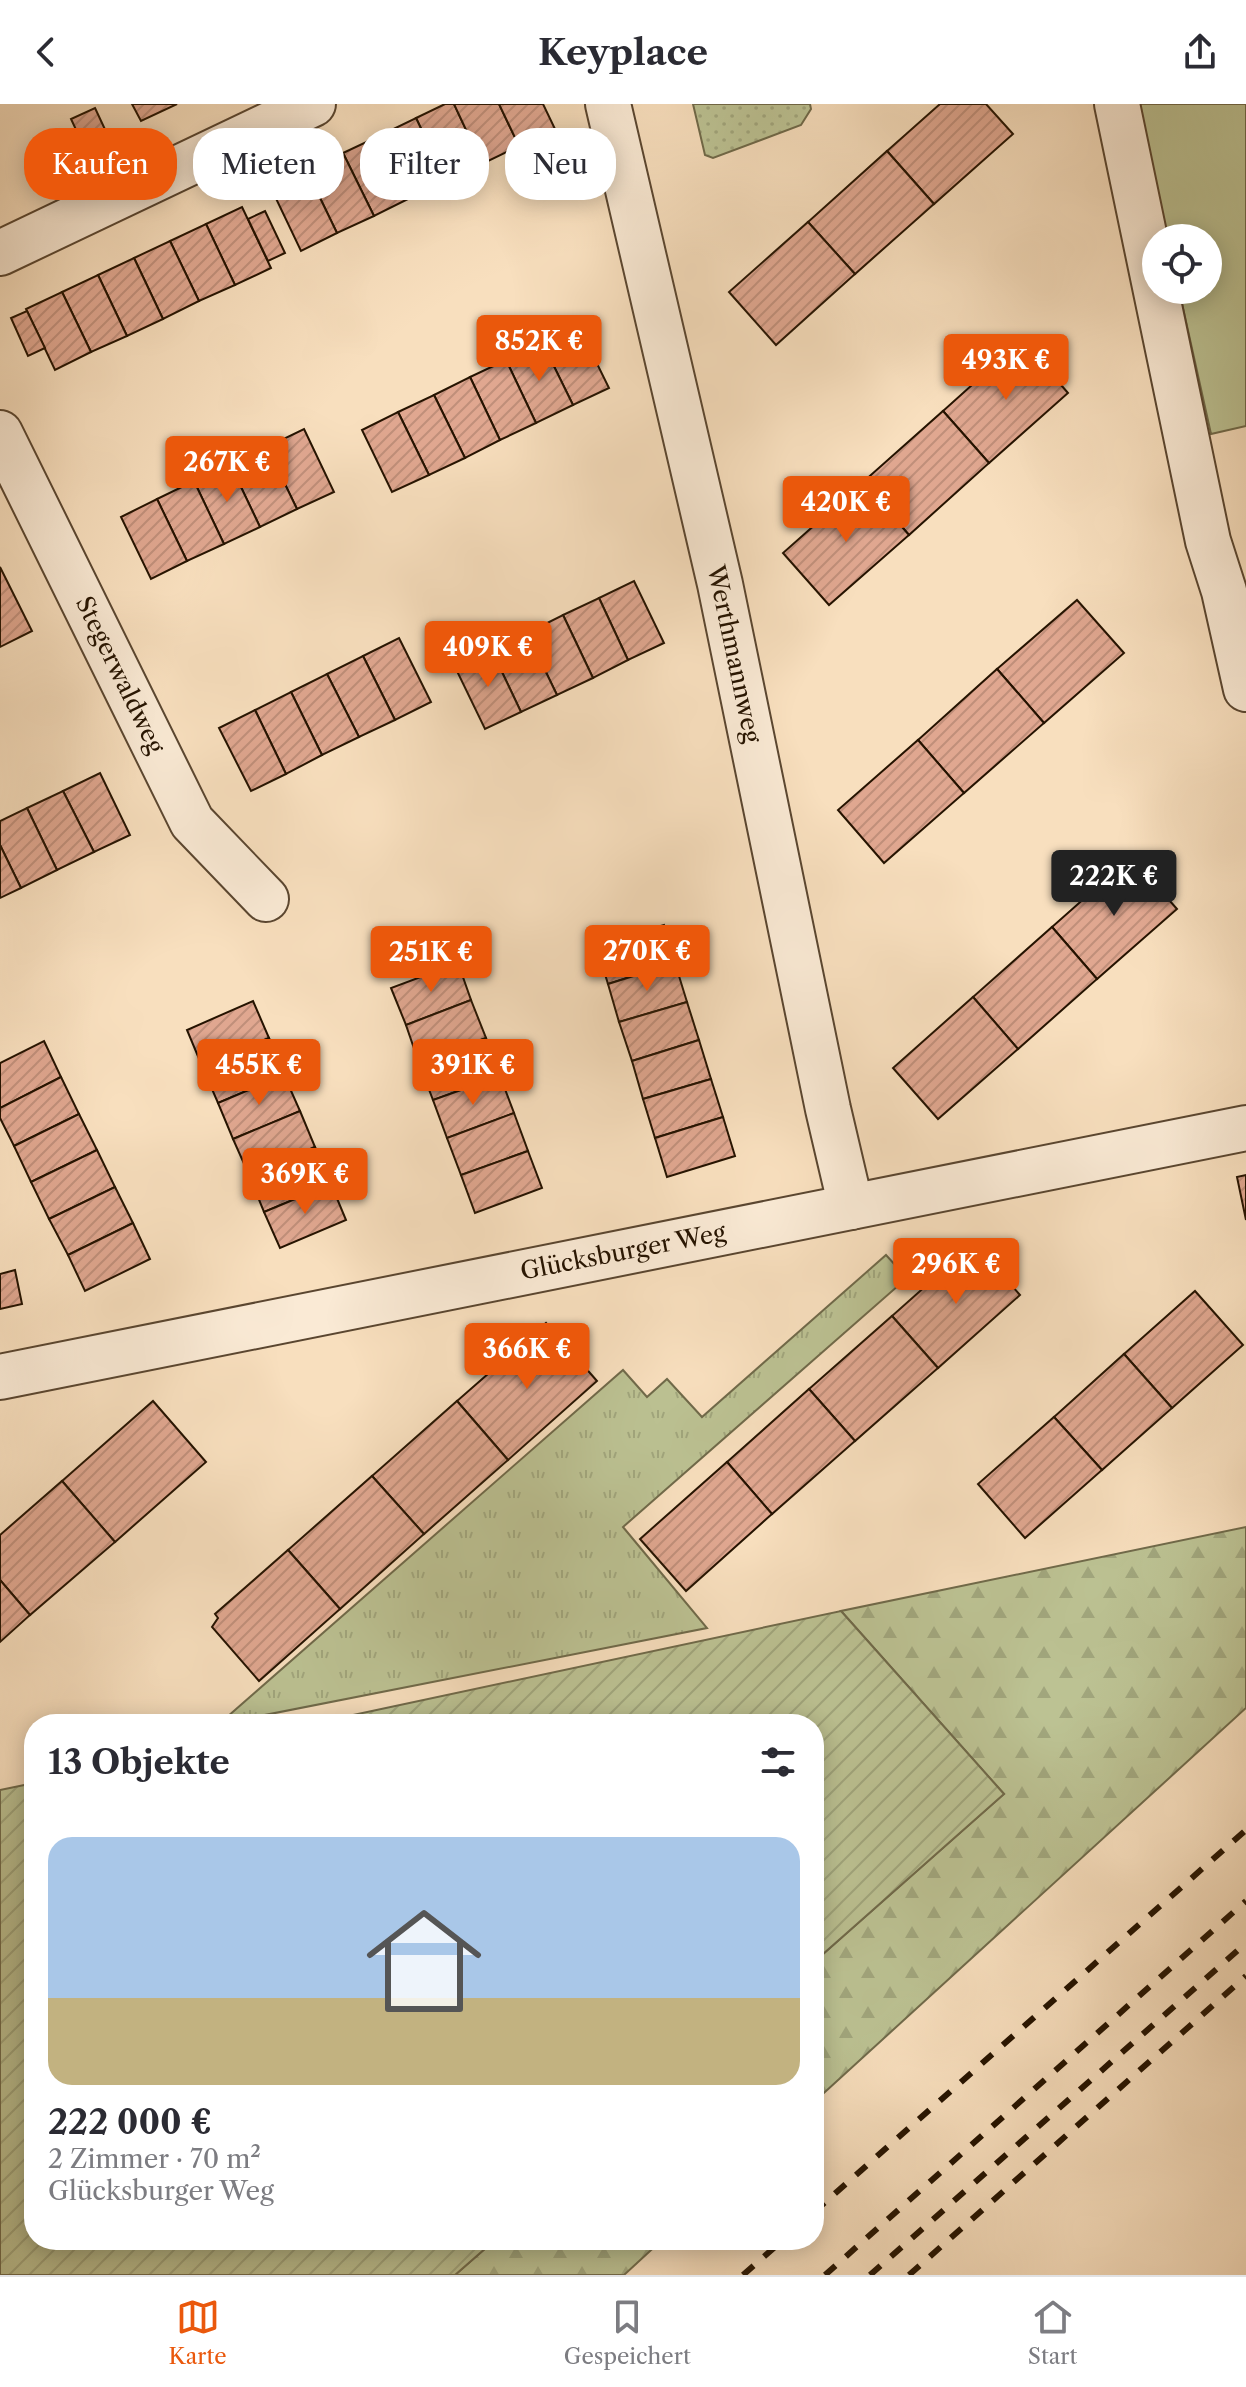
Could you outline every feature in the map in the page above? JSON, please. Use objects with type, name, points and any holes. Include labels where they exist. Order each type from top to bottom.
[{"type":"street","points":[[0,253],[313,104]]},
{"type":"street","name":"Werthmannweg","points":[[608,104],[720,584],[851,1207]]},
{"type":"street","points":[[1117,104],[1208,541],[1235,588],[1246,689]]},
{"type":"street","name":"Stegerwaldweg","points":[[0,433],[192,822],[266,899]]},
{"type":"street","name":"Glücksburger Weg","points":[[0,1377],[1246,1128]]},
{"type":"green space","points":[[693,104],[810,104],[811,109],[801,125],[713,158],[705,155]]},
{"type":"green space","points":[[1138,104],[1246,104],[1246,426],[1211,434],[1182,304],[1222,304],[1222,224],[1164,224]]},
{"type":"green space","points":[[886,1255],[907,1278],[623,1527],[707,1628],[270,1714],[230,1714],[623,1370],[647,1397],[667,1379],[702,1417]]},
{"type":"green space","points":[[1246,1527],[1246,1708],[824,2093],[824,1953],[1004,1794],[841,1611]]},
{"type":"green space","points":[[841,1611],[1004,1794],[824,1953],[824,1714],[358,1714]]},
{"type":"green space","points":[[24,1785],[24,2250],[484,2250],[455,2275],[0,2275],[0,1790]]},
{"type":"green space","points":[[484,2250],[651,2250],[624,2275],[455,2275]]},
{"type":"building","points":[[132,104],[177,104],[141,121]]},
{"type":"building","points":[[445,104],[454,104],[465,128],[421,128],[416,118]]},
{"type":"building","points":[[454,104],[499,104],[510,128],[505,128],[505,153],[489,161],[489,128],[465,128]]},
{"type":"building","points":[[499,104],[543,104],[555,128],[510,128]]},
{"type":"building","points":[[940,104],[986,104],[1013,134],[934,204],[887,151]]},
{"type":"building","points":[[95,108],[104,128],[75,128],[71,119]]},
{"type":"building","points":[[416,118],[421,128],[395,128]]},
{"type":"building","points":[[360,145],[360,188],[344,155]]},
{"type":"building","points":[[887,151],[934,204],[855,274],[808,222]]},
{"type":"building","points":[[344,155],[360,188],[360,200],[366,200],[374,216],[337,233],[321,200],[344,200]]},
{"type":"building","points":[[277,200],[321,200],[337,233],[301,251]]},
{"type":"building","points":[[366,200],[406,200],[374,216]]},
{"type":"building","points":[[242,207],[271,268],[235,285],[206,224]]},
{"type":"building","points":[[265,211],[285,253],[268,261],[248,219]]},
{"type":"building","points":[[808,222],[855,274],[776,345],[729,292]]},
{"type":"building","points":[[206,224],[235,285],[199,301],[170,241]]},
{"type":"building","points":[[170,241],[199,301],[163,319],[134,258]]},
{"type":"building","points":[[134,258],[163,319],[127,336],[98,275]]},
{"type":"building","points":[[98,275],[127,336],[91,352],[62,292]]},
{"type":"building","points":[[62,292],[91,352],[55,370],[26,309]]},
{"type":"building","points":[[27,311],[45,348],[28,356],[11,318]]},
{"type":"building","points":[[578,325],[609,388],[573,405],[542,342]]},
{"type":"building","points":[[1022,340],[1068,393],[989,463],[943,411]]},
{"type":"building","points":[[542,342],[573,405],[536,423],[506,360]]},
{"type":"building","points":[[506,360],[536,423],[500,440],[470,377]]},
{"type":"building","points":[[470,377],[500,440],[465,458],[434,395]]},
{"type":"building","points":[[434,395],[465,458],[429,475],[398,412]]},
{"type":"building","points":[[943,411],[989,463],[909,535],[863,482]]},
{"type":"building","points":[[398,412],[429,475],[392,492],[362,430]]},
{"type":"building","points":[[304,429],[334,492],[297,509],[267,447]]},
{"type":"building","points":[[267,447],[297,509],[260,527],[230,464]]},
{"type":"building","points":[[230,464],[260,527],[224,544],[194,481]]},
{"type":"building","points":[[194,481],[224,544],[187,561],[157,499]]},
{"type":"building","points":[[863,482],[909,535],[829,605],[783,553]]},
{"type":"building","points":[[157,499],[187,561],[151,579],[121,517]]},
{"type":"building","points":[[0,567],[32,631],[0,647]]},
{"type":"building","points":[[634,581],[664,643],[628,660],[599,598]]},
{"type":"building","points":[[599,598],[628,660],[593,678],[563,615]]},
{"type":"building","points":[[1077,600],[1124,653],[1044,723],[997,669]]},
{"type":"building","points":[[563,615],[593,678],[557,695],[527,633]]},
{"type":"building","points":[[527,633],[557,695],[521,712],[491,649]]},
{"type":"building","points":[[399,638],[431,702],[395,720],[363,656]]},
{"type":"building","points":[[491,649],[521,712],[485,729],[455,667]]},
{"type":"building","points":[[363,656],[395,720],[359,737],[327,674]]},
{"type":"building","points":[[997,669],[1044,723],[964,793],[918,740]]},
{"type":"building","points":[[327,674],[359,737],[322,755],[291,692]]},
{"type":"building","points":[[291,692],[322,755],[286,774],[255,710]]},
{"type":"building","points":[[255,710],[286,774],[251,791],[219,728]]},
{"type":"building","points":[[918,740],[964,793],[884,863],[838,810]]},
{"type":"building","points":[[100,773],[130,835],[94,852],[63,791]]},
{"type":"building","points":[[63,791],[94,852],[57,870],[27,808]]},
{"type":"building","points":[[27,808],[57,870],[21,888],[0,845],[0,821]]},
{"type":"building","points":[[0,845],[21,888],[0,898]]},
{"type":"building","points":[[1131,857],[1177,909],[1097,979],[1052,927]]},
{"type":"building","points":[[664,925],[675,963],[608,984],[596,945]]},
{"type":"building","points":[[1052,927],[1097,979],[1018,1049],[973,997]]},
{"type":"building","points":[[458,963],[471,1000],[406,1025],[391,988]]},
{"type":"building","points":[[675,963],[687,1002],[619,1022],[608,984]]},
{"type":"building","points":[[973,997],[1018,1049],[938,1119],[893,1068]]},
{"type":"building","points":[[471,1000],[486,1038],[419,1063],[406,1025]]},
{"type":"building","points":[[253,1001],[269,1038],[202,1066],[187,1030]]},
{"type":"building","points":[[687,1002],[699,1040],[632,1061],[619,1022]]},
{"type":"building","points":[[269,1038],[284,1075],[218,1103],[202,1066]]},
{"type":"building","points":[[486,1038],[500,1076],[433,1100],[419,1063]]},
{"type":"building","points":[[699,1040],[711,1079],[643,1099],[632,1061]]},
{"type":"building","points":[[44,1041],[61,1077],[0,1108],[0,1063]]},
{"type":"building","points":[[284,1075],[300,1111],[233,1139],[218,1103]]},
{"type":"building","points":[[500,1076],[514,1113],[447,1138],[433,1100]]},
{"type":"building","points":[[61,1077],[79,1114],[14,1146],[0,1118],[0,1108]]},
{"type":"building","points":[[711,1079],[723,1117],[655,1138],[643,1099]]},
{"type":"building","points":[[300,1111],[315,1147],[249,1175],[233,1139]]},
{"type":"building","points":[[514,1113],[528,1151],[461,1175],[447,1138]]},
{"type":"building","points":[[79,1114],[97,1150],[31,1182],[14,1146]]},
{"type":"building","points":[[723,1117],[735,1156],[667,1177],[655,1138]]},
{"type":"building","points":[[315,1147],[331,1184],[264,1212],[249,1175]]},
{"type":"building","points":[[97,1150],[115,1187],[49,1219],[31,1182]]},
{"type":"building","points":[[528,1151],[542,1188],[475,1213],[461,1175]]},
{"type":"building","points":[[1246,1175],[1246,1220],[1237,1177]]},
{"type":"building","points":[[331,1184],[346,1220],[280,1248],[264,1212]]},
{"type":"building","points":[[115,1187],[133,1223],[68,1255],[49,1219]]},
{"type":"building","points":[[133,1223],[150,1259],[85,1291],[68,1255]]},
{"type":"building","points":[[974,1243],[1020,1295],[938,1368],[892,1316]]},
{"type":"building","points":[[15,1270],[22,1304],[0,1309],[0,1274]]},
{"type":"building","points":[[1195,1291],[1243,1345],[1172,1408],[1124,1354]]},
{"type":"building","points":[[892,1316],[938,1368],[855,1441],[809,1389]]},
{"type":"building","points":[[546,1323],[597,1381],[508,1460],[457,1401]]},
{"type":"building","points":[[1124,1354],[1172,1408],[1102,1470],[1054,1417]]},
{"type":"building","points":[[809,1389],[855,1441],[772,1514],[727,1462]]},
{"type":"building","points":[[153,1401],[206,1462],[115,1542],[62,1481]]},
{"type":"building","points":[[457,1401],[508,1460],[424,1534],[372,1476]]},
{"type":"building","points":[[1054,1417],[1102,1470],[1025,1538],[978,1484]]},
{"type":"building","points":[[727,1462],[772,1514],[686,1591],[640,1539]]},
{"type":"building","points":[[372,1476],[424,1534],[340,1609],[288,1550]]},
{"type":"building","points":[[62,1481],[115,1542],[30,1615],[0,1580],[0,1535]]},
{"type":"building","points":[[288,1550],[340,1609],[259,1681],[212,1627],[218,1618],[215,1614]]},
{"type":"building","points":[[0,1580],[30,1615],[0,1642]]},
{"type":"railway","points":[[824,2203],[1246,1830]]},
{"type":"railway","points":[[825,2275],[1246,1901]]},
{"type":"railway","points":[[870,2275],[1246,1943]]},
{"type":"railway","points":[[909,2275],[1246,1976]]},
{"type":"railway","points":[[743,2275],[772,2250]]}]
